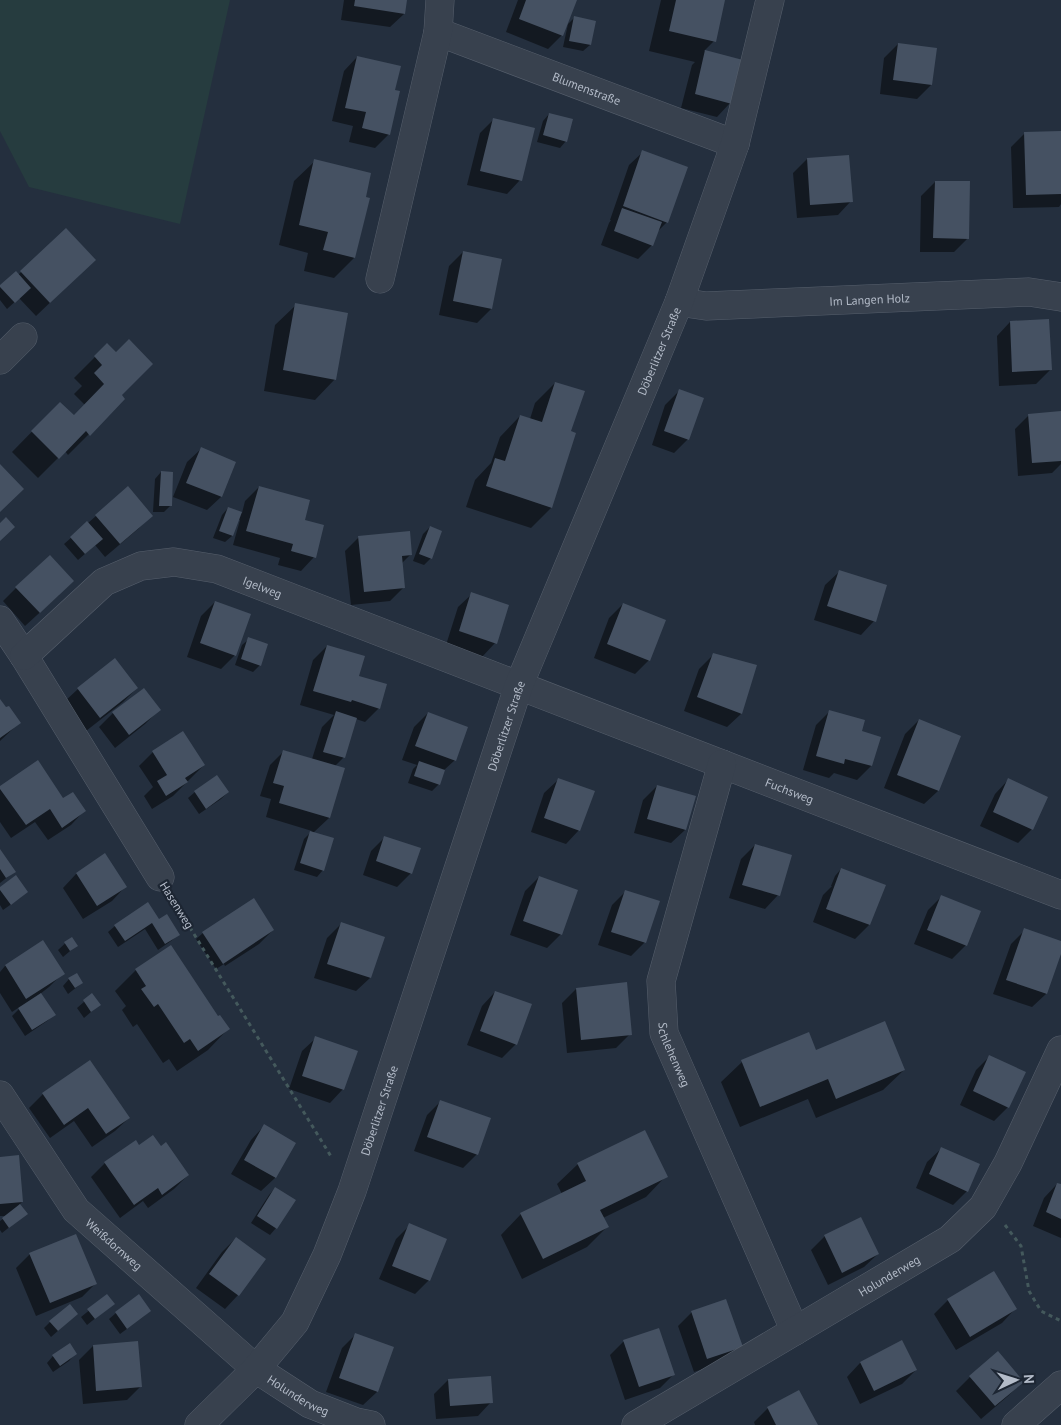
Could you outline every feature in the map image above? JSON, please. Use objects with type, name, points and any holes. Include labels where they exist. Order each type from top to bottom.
[{"type":"street","points":[[380,279],[438,32],[440,0]]},
{"type":"street","name":"Döberlitzer Straße","points":[[199,1425],[256,1369],[295,1322],[327,1256],[352,1191],[519,685],[679,302],[735,144],[770,0]]},
{"type":"street","name":"Blumenstraße","points":[[438,32],[735,144]]},
{"type":"street","name":"Im Langen Holz","points":[[679,302],[706,306],[1029,292],[1061,297]]},
{"type":"street","points":[[0,360],[23,337]]},
{"type":"street","name":"Igelweg","points":[[24,656],[104,582],[141,566],[174,562],[217,568],[519,685]]},
{"type":"street","name":"Hasenweg","points":[[0,620],[160,877]]},
{"type":"street","name":"Fuchsweg","points":[[519,685],[1061,895]]},
{"type":"street","name":"Schlehenweg","points":[[722,764],[660,981],[664,1033],[796,1331]]},
{"type":"street","name":"Holunderweg","points":[[636,1425],[950,1239],[983,1207],[1008,1163],[1061,1050]]},
{"type":"street","name":"Weißdornweg","points":[[0,1096],[76,1210],[256,1369]]},
{"type":"street","name":"Holunderweg","points":[[256,1369],[310,1404],[356,1422],[371,1425]]},
{"type":"street","points":[[1016,1425],[1061,1385]]},
{"type":"path","name":"Hasenweg","points":[[160,877],[352,1191]]},
{"type":"path","points":[[983,1207],[1007,1226],[1021,1246],[1029,1291],[1041,1311],[1061,1320]]},
{"type":"green space","points":[[0,0],[230,0],[180,224],[29,187],[0,131]]},
{"type":"building","points":[[355,0],[407,0],[405,14],[354,6]]},
{"type":"building","points":[[526,0],[577,0],[563,36],[519,19]]},
{"type":"building","points":[[676,0],[725,0],[716,42],[669,31]]},
{"type":"building","points":[[574,16],[596,21],[591,45],[569,41]]},
{"type":"building","points":[[898,43],[937,48],[932,85],[893,80]]},
{"type":"building","points":[[705,50],[743,60],[732,104],[695,94]]},
{"type":"building","points":[[357,56],[401,66],[395,90],[400,91],[390,135],[362,128],[366,112],[345,108]]},
{"type":"building","points":[[549,113],[573,119],[567,142],[543,135]]},
{"type":"building","points":[[493,118],[535,128],[522,181],[480,171]]},
{"type":"building","points":[[1061,131],[1061,194],[1026,195],[1024,132]]},
{"type":"building","points":[[642,150],[688,167],[668,223],[623,206]]},
{"type":"building","points":[[849,155],[853,202],[810,205],[807,158]]},
{"type":"building","points":[[314,159],[371,173],[366,197],[370,198],[355,258],[323,250],[328,232],[299,225]]},
{"type":"building","points":[[935,181],[970,181],[969,239],[933,238]]},
{"type":"building","points":[[622,208],[662,222],[653,246],[614,231]]},
{"type":"building","points":[[66,228],[96,260],[50,303],[20,271]]},
{"type":"building","points":[[463,251],[502,259],[492,309],[453,301]]},
{"type":"building","points":[[16,271],[31,288],[15,303],[0,285]]},
{"type":"building","points":[[295,303],[348,313],[336,380],[283,370]]},
{"type":"building","points":[[1049,319],[1052,370],[1012,372],[1010,321]]},
{"type":"building","points":[[129,339],[153,364],[122,395],[125,399],[90,436],[86,431],[59,459],[31,431],[60,402],[74,415],[104,384],[94,373],[102,365],[94,356],[107,343],[116,352]]},
{"type":"building","points":[[555,382],[585,391],[571,431],[576,433],[552,508],[486,486],[495,458],[505,461],[520,415],[542,422]]},
{"type":"building","points":[[679,389],[704,398],[689,440],[664,431]]},
{"type":"building","points":[[1061,411],[1061,461],[1032,463],[1028,414]]},
{"type":"building","points":[[201,447],[236,462],[222,497],[186,483]]},
{"type":"building","points":[[0,464],[24,489],[0,512]]},
{"type":"building","points":[[161,471],[173,472],[172,506],[159,506]]},
{"type":"building","points":[[128,486],[153,516],[120,544],[95,515]]},
{"type":"building","points":[[259,486],[310,500],[305,520],[324,525],[316,558],[291,551],[293,544],[246,531]]},
{"type":"building","points":[[228,507],[242,512],[233,536],[219,531]]},
{"type":"building","points":[[6,517],[15,527],[0,541],[0,523]]},
{"type":"building","points":[[87,521],[103,539],[85,554],[70,537]]},
{"type":"building","points":[[430,526],[442,531],[432,559],[419,554]]},
{"type":"building","points":[[410,531],[412,555],[402,556],[405,588],[364,592],[358,536]]},
{"type":"building","points":[[50,555],[74,581],[40,613],[15,587]]},
{"type":"building","points":[[839,570],[887,585],[876,622],[827,606]]},
{"type":"building","points":[[471,592],[509,605],[497,644],[459,631]]},
{"type":"building","points":[[215,601],[251,614],[236,656],[200,643]]},
{"type":"building","points":[[623,603],[666,620],[650,661],[607,644]]},
{"type":"building","points":[[248,637],[268,644],[261,666],[241,659]]},
{"type":"building","points":[[327,645],[365,656],[359,676],[387,684],[380,709],[313,691]]},
{"type":"building","points":[[713,653],[757,665],[742,714],[697,697]]},
{"type":"building","points":[[115,658],[138,688],[100,718],[77,688]]},
{"type":"building","points":[[144,688],[161,710],[129,735],[112,712]]},
{"type":"building","points":[[0,699],[6,707],[9,706],[21,723],[0,738]]},
{"type":"building","points":[[829,710],[865,720],[862,731],[881,737],[872,766],[845,759],[844,764],[816,756]]},
{"type":"building","points":[[336,711],[357,718],[345,758],[323,752]]},
{"type":"building","points":[[428,712],[468,727],[456,761],[415,746]]},
{"type":"building","points":[[919,719],[961,736],[939,791],[897,775]]},
{"type":"building","points":[[183,731],[205,765],[185,778],[188,782],[166,796],[157,781],[167,775],[152,751]]},
{"type":"building","points":[[283,750],[345,768],[330,818],[279,803],[284,786],[273,783]]},
{"type":"building","points":[[38,760],[63,798],[73,792],[86,811],[62,828],[50,809],[26,825],[0,789],[0,786]]},
{"type":"building","points":[[419,761],[445,770],[440,785],[414,776]]},
{"type":"building","points":[[217,775],[229,792],[206,809],[194,791]]},
{"type":"building","points":[[558,778],[595,791],[580,831],[544,818]]},
{"type":"building","points":[[1008,778],[1048,797],[1033,830],[993,812]]},
{"type":"building","points":[[657,785],[696,796],[686,830],[647,819]]},
{"type":"building","points":[[310,831],[334,838],[324,871],[300,863]]},
{"type":"building","points":[[384,836],[421,848],[412,874],[376,861]]},
{"type":"building","points":[[755,844],[792,855],[780,896],[742,885]]},
{"type":"building","points":[[0,849],[16,872],[6,878],[0,869]]},
{"type":"building","points":[[105,853],[127,887],[97,906],[76,873]]},
{"type":"building","points":[[841,868],[886,885],[870,925],[826,909]]},
{"type":"building","points":[[16,875],[28,892],[11,905],[0,890],[0,887]]},
{"type":"building","points":[[539,876],[578,890],[562,935],[523,921]]},
{"type":"building","points":[[625,890],[660,901],[646,943],[611,932]]},
{"type":"building","points":[[941,895],[981,911],[967,946],[927,930]]},
{"type":"building","points":[[254,898],[274,930],[223,964],[202,932]]},
{"type":"building","points":[[148,902],[159,919],[167,914],[180,935],[165,944],[152,923],[125,941],[114,925]]},
{"type":"building","points":[[341,922],[385,937],[371,978],[327,964]]},
{"type":"building","points":[[1024,928],[1061,941],[1061,954],[1047,994],[1006,980]]},
{"type":"building","points":[[72,937],[78,946],[70,951],[64,942]]},
{"type":"building","points":[[43,940],[65,974],[26,999],[5,965]]},
{"type":"building","points":[[171,945],[218,1016],[220,1015],[230,1029],[198,1051],[190,1039],[184,1043],[158,1004],[154,1007],[141,989],[146,986],[135,969]]},
{"type":"building","points":[[77,973],[83,983],[75,988],[68,978]]},
{"type":"building","points":[[627,982],[632,1035],[581,1040],[576,988]]},
{"type":"building","points":[[495,991],[532,1004],[517,1045],[480,1031]]},
{"type":"building","points":[[41,993],[56,1015],[32,1030],[18,1008]]},
{"type":"building","points":[[92,993],[101,1005],[91,1012],[83,1000]]},
{"type":"building","points":[[885,1021],[905,1070],[836,1099],[828,1079],[760,1107],[741,1060],[809,1032],[816,1050]]},
{"type":"building","points":[[315,1036],[358,1051],[344,1090],[302,1076]]},
{"type":"building","points":[[989,1055],[1026,1072],[1009,1108],[973,1091]]},
{"type":"building","points":[[90,1060],[130,1118],[106,1134],[88,1108],[64,1125],[42,1093]]},
{"type":"building","points":[[440,1100],[491,1118],[478,1155],[427,1137]]},
{"type":"building","points":[[264,1124],[296,1143],[276,1178],[244,1160]]},
{"type":"building","points":[[645,1130],[668,1177],[600,1210],[609,1227],[543,1259],[520,1213],[586,1181],[577,1163]]},
{"type":"building","points":[[153,1135],[161,1146],[166,1142],[189,1175],[162,1195],[158,1188],[134,1205],[104,1162],[136,1140],[139,1145]]},
{"type":"building","points":[[941,1147],[980,1164],[968,1192],[929,1174]]},
{"type":"building","points":[[19,1155],[23,1202],[0,1204],[0,1157]]},
{"type":"building","points":[[1057,1183],[1061,1184],[1061,1219],[1046,1212]]},
{"type":"building","points":[[275,1187],[296,1200],[277,1229],[257,1216]]},
{"type":"building","points":[[20,1204],[28,1214],[9,1228],[2,1218]]},
{"type":"building","points":[[861,1217],[879,1254],[842,1273],[824,1235]]},
{"type":"building","points":[[409,1223],[447,1239],[430,1281],[392,1266]]},
{"type":"building","points":[[76,1234],[97,1284],[50,1303],[29,1253]]},
{"type":"building","points":[[236,1237],[266,1259],[239,1296],[209,1274]]},
{"type":"building","points":[[994,1271],[1017,1309],[970,1337],[947,1299]]},
{"type":"building","points":[[107,1294],[115,1304],[95,1319],[87,1309]]},
{"type":"building","points":[[139,1294],[151,1311],[127,1329],[115,1312]]},
{"type":"building","points":[[726,1299],[743,1347],[707,1359],[691,1311]]},
{"type":"building","points":[[70,1304],[78,1314],[58,1331],[49,1321]]},
{"type":"building","points":[[659,1328],[675,1375],[639,1387],[623,1340]]},
{"type":"building","points":[[355,1333],[394,1347],[378,1392],[339,1378]]},
{"type":"building","points":[[902,1340],[917,1370],[874,1391],[860,1362]]},
{"type":"building","points":[[138,1341],[142,1387],[96,1391],[93,1345]]},
{"type":"building","points":[[70,1343],[77,1354],[60,1366],[52,1355]]},
{"type":"building","points":[[998,1351],[1024,1382],[995,1406],[969,1376]]},
{"type":"building","points":[[491,1376],[493,1403],[450,1406],[448,1379]]},
{"type":"building","points":[[799,1390],[818,1425],[776,1425],[767,1407]]}]
